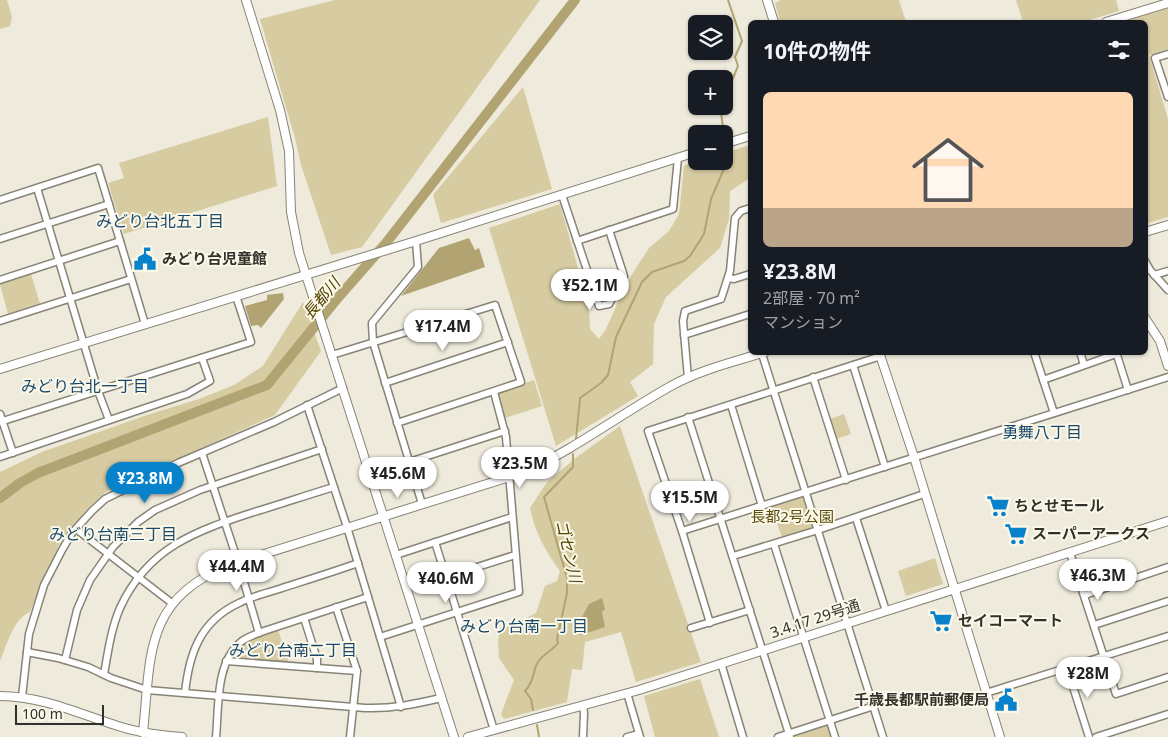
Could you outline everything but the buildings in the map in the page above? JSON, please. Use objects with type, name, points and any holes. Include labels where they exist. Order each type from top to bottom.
[{"type":"street","points":[[246,0],[280,110],[289,151],[292,212],[299,253],[454,737]]},
{"type":"street","points":[[767,0],[773,20]]},
{"type":"street","points":[[1113,20],[1168,3]]},
{"type":"street","points":[[1168,54],[1155,58],[1168,98]]},
{"type":"street","points":[[733,141],[748,137]]},
{"type":"street","points":[[0,369],[416,241],[688,155]]},
{"type":"street","points":[[577,241],[673,209],[678,158]]},
{"type":"street","points":[[0,200],[98,168],[145,324]]},
{"type":"street","points":[[37,188],[98,391],[109,420]]},
{"type":"street","points":[[562,195],[599,306],[609,304],[624,276],[610,230]]},
{"type":"street","points":[[0,239],[109,204]]},
{"type":"street","points":[[688,378],[683,322],[685,311],[721,299],[728,278],[732,256],[735,218],[741,211],[748,209]]},
{"type":"street","points":[[1148,231],[1168,225]]},
{"type":"street","points":[[0,280],[120,241]]},
{"type":"street","points":[[416,241],[418,267],[372,323],[373,342],[422,504]]},
{"type":"street","points":[[1148,266],[1168,290]]},
{"type":"street","points":[[1154,275],[1168,271]]},
{"type":"street","points":[[728,278],[734,279],[748,275]]},
{"type":"street","points":[[0,321],[131,279]]},
{"type":"street","points":[[1,422],[251,342],[236,296]]},
{"type":"street","points":[[332,355],[496,305],[521,382],[397,423]]},
{"type":"street","points":[[684,335],[748,315]]},
{"type":"street","points":[[1148,322],[1166,352],[1168,366]]},
{"type":"street","points":[[385,383],[508,342]]},
{"type":"street","points":[[143,733],[153,642],[163,618],[172,604],[198,580],[214,571],[238,562],[525,472],[565,452],[672,385],[758,355]]},
{"type":"street","points":[[764,355],[773,390],[883,737]]},
{"type":"street","points":[[710,622],[648,431],[853,365],[878,355]]},
{"type":"street","points":[[880,355],[1000,737]]},
{"type":"street","points":[[1035,355],[1054,413]]},
{"type":"street","points":[[1081,355],[1084,365]]},
{"type":"street","points":[[1043,380],[1111,355]]},
{"type":"street","points":[[1117,355],[1128,390]]},
{"type":"street","points":[[0,457],[188,394],[210,381],[202,358]]},
{"type":"street","points":[[853,365],[885,467]]},
{"type":"street","points":[[813,378],[846,480]]},
{"type":"street","points":[[682,531],[1168,378]]},
{"type":"street","points":[[22,697],[33,616],[44,585],[62,550],[76,529],[105,499],[202,452],[343,388]]},
{"type":"street","points":[[380,637],[519,592],[508,476],[508,453],[505,431],[494,392]]},
{"type":"street","points":[[307,405],[347,527],[401,707]]},
{"type":"street","points":[[731,405],[762,506]]},
{"type":"street","points":[[0,414],[1,422],[13,452]]},
{"type":"street","points":[[688,417],[790,735]]},
{"type":"street","points":[[409,462],[505,431]]},
{"type":"street","points":[[65,660],[79,604],[90,580],[108,553],[128,531],[148,514],[213,485],[322,449]]},
{"type":"street","points":[[202,452],[259,633]]},
{"type":"street","points":[[104,674],[117,616],[124,602],[139,578],[174,545],[202,530],[334,487]]},
{"type":"street","points":[[733,556],[856,518],[924,494]]},
{"type":"street","points":[[396,555],[512,516]]},
{"type":"street","points":[[856,518],[886,611]]},
{"type":"street","name":"3.4.17 29号通","points":[[468,737],[627,693],[1168,521]]},
{"type":"street","points":[[76,529],[172,604]]},
{"type":"street","points":[[435,542],[494,730]]},
{"type":"street","points":[[774,544],[835,737]]},
{"type":"street","points":[[1070,553],[1116,694],[1168,677]]},
{"type":"street","points":[[446,577],[516,554]]},
{"type":"street","points":[[185,693],[190,660],[202,634],[217,617],[229,608],[249,599],[358,564]]},
{"type":"street","points":[[1085,595],[1168,567]]},
{"type":"street","points":[[216,737],[221,678],[226,661],[241,642],[259,633],[368,597]]},
{"type":"street","points":[[1094,625],[1168,602]]},
{"type":"street","points":[[336,607],[357,671],[350,737]]},
{"type":"street","points":[[691,628],[750,610]]},
{"type":"street","points":[[304,618],[317,659],[317,668]]},
{"type":"street","points":[[986,693],[1168,636]]},
{"type":"street","points":[[27,652],[88,667],[148,690],[353,707],[388,708],[441,698]]},
{"type":"street","points":[[226,661],[357,671]]},
{"type":"street","points":[[721,663],[743,737]]},
{"type":"street","points":[[1067,668],[1089,737]]},
{"type":"street","points":[[627,693],[639,735],[627,737]]},
{"type":"street","points":[[0,696],[22,697],[58,705],[116,726],[143,733],[182,737]]},
{"type":"street","points":[[582,706],[584,713],[583,737]]},
{"type":"street","points":[[778,737],[790,735],[874,706]]},
{"type":"street","points":[[1096,737],[1168,714]]},
{"type":"green space","points":[[0,0],[7,0],[12,17],[10,26],[0,29]]},
{"type":"green space","points":[[335,0],[540,0],[362,247],[331,255],[301,165],[295,138],[260,19]]},
{"type":"green space","points":[[781,0],[899,0],[905,20],[779,20],[775,3]]},
{"type":"green space","points":[[1016,0],[1116,0],[1119,11],[1090,20],[1022,20]]},
{"type":"green space","points":[[1168,7],[1168,49],[1149,55],[1168,119],[1168,217],[1148,223],[1148,20],[1128,20]]},
{"type":"green space","points":[[523,87],[552,189],[441,223],[433,195]]},
{"type":"green space","points":[[268,117],[277,186],[124,234],[108,183],[124,178],[119,163]]},
{"type":"green space","points":[[748,146],[748,179],[730,191],[729,219],[720,248],[666,297],[654,324],[653,364],[630,382],[638,396],[556,446],[489,228],[560,204],[589,307],[590,329],[599,339],[606,329],[627,282],[649,248],[669,231],[679,214],[684,166],[688,164],[688,170],[733,170],[733,150]]},
{"type":"green space","points":[[31,274],[40,304],[8,314],[0,284]]},
{"type":"green space","points":[[303,302],[321,351],[275,415],[123,483],[106,492],[88,508],[61,540],[30,612],[24,615],[15,626],[0,661],[0,472],[42,452],[199,399],[234,385],[263,366]]},
{"type":"green space","points":[[534,380],[542,406],[505,418],[498,393]]},
{"type":"green space","points":[[844,414],[851,434],[836,439],[830,419]]},
{"type":"green space","points":[[620,426],[701,662],[636,682],[621,632],[585,642],[582,670],[572,669],[567,702],[504,719],[501,714],[514,680],[499,658],[498,642],[500,630],[512,621],[523,620],[536,613],[545,586],[557,581],[560,571],[541,541],[530,508],[547,482],[577,457]]},
{"type":"green space","name":"長都2号公園","points":[[803,496],[813,528],[782,537],[771,506]]},
{"type":"green space","points":[[935,558],[943,584],[906,596],[898,571]]},
{"type":"green space","points":[[278,630],[289,663],[236,659],[234,655],[249,641]]},
{"type":"green space","points":[[700,679],[719,737],[655,737],[644,696]]},
{"type":"green space","points":[[828,724],[832,737],[794,737],[793,735]]},
{"type":"shaded area","points":[[469,238],[475,250],[479,248],[485,267],[401,296],[439,248]]},
{"type":"shaded area","points":[[283,293],[284,299],[261,328],[258,325],[251,326],[245,306],[267,300],[267,295]]},
{"type":"shaded area","points":[[602,598],[605,609],[602,612],[605,627],[581,635],[574,632],[589,604]]},
{"type":"waterway","name":"長都川","points":[[0,498],[20,483],[38,473],[267,385],[336,300],[386,243],[575,0]]},
{"type":"waterway","name":"ゴセン川","points":[[728,0],[742,41],[735,57],[738,66],[733,78]]},
{"type":"waterway","name":"ゴセン川","points":[[721,115],[723,125]]},
{"type":"waterway","name":"ゴセン川","points":[[576,439],[580,398],[601,383],[608,375],[616,337],[642,282],[652,272],[684,261],[690,256],[704,234],[711,199],[723,170]]},
{"type":"waterway","name":"ゴセン川","points":[[533,710],[531,699],[525,691],[532,680],[538,662],[558,643],[557,639],[567,593],[567,578],[544,497],[573,467],[573,454]]},
{"type":"waterway","name":"ゴセン川","points":[[537,725],[539,737]]},
{"type":"place","name":"みどり台児童館","points":[[145,259]]},
{"type":"place","name":"ちとせモール","points":[[998,506]]},
{"type":"place","name":"スーパーアークス","points":[[1016,534]]},
{"type":"place","name":"セイコーマート","points":[[941,621]]},
{"type":"place","name":"千歳長都駅前郵便局","points":[[1006,700]]},
{"type":"district","name":"みどり台北五丁目","points":[[160,221]]},
{"type":"district","name":"みどり台北一丁目","points":[[85,386]]},
{"type":"district","name":"勇舞八丁目","points":[[1042,432]]},
{"type":"district","name":"みどり台南三丁目","points":[[113,534]]},
{"type":"district","name":"みどり台南一丁目","points":[[524,626]]},
{"type":"district","name":"みどり台南二丁目","points":[[293,650]]}]
